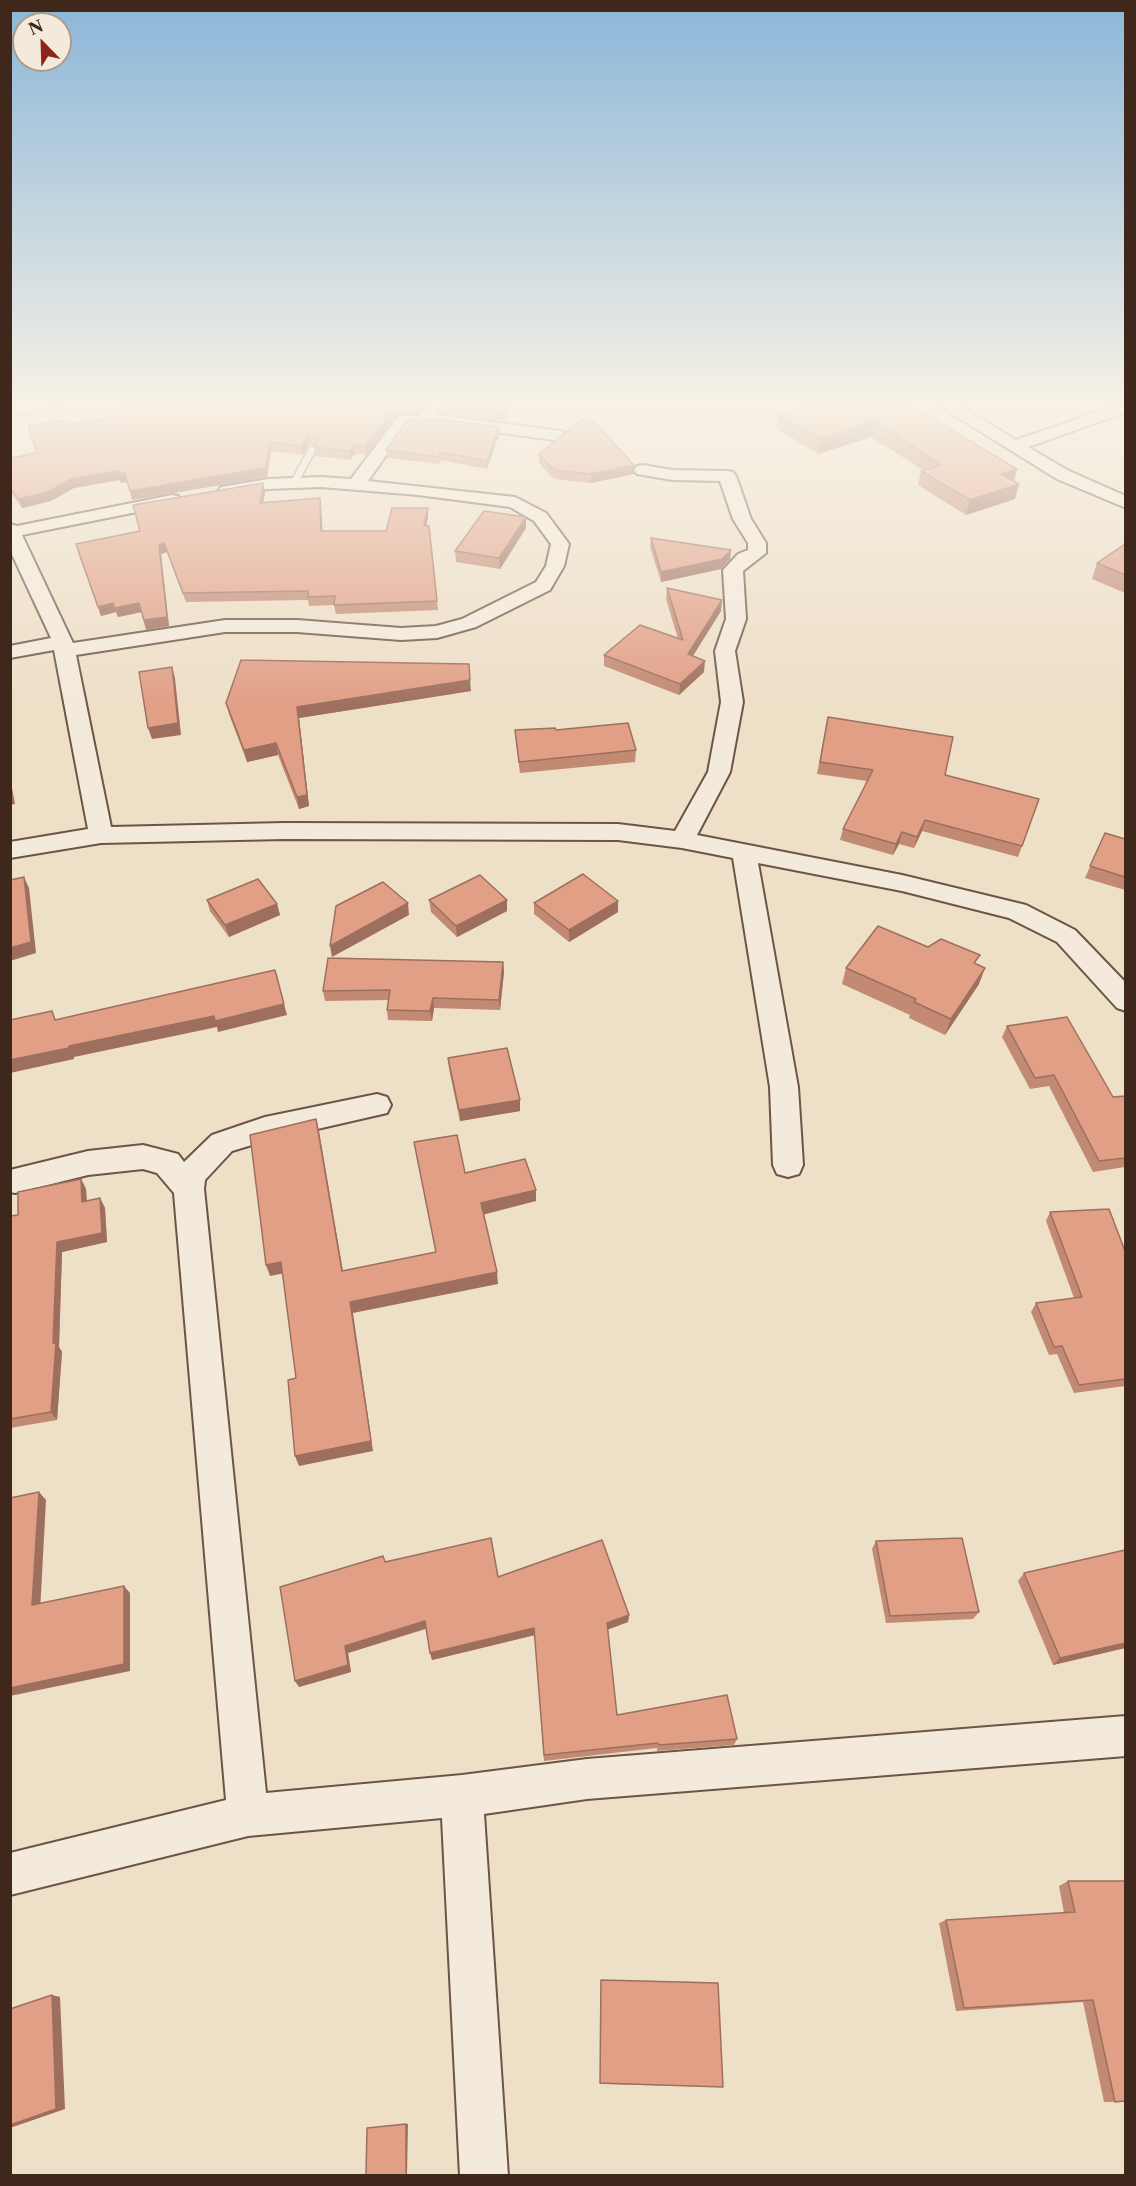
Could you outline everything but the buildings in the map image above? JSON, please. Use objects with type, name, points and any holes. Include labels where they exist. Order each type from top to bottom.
[{"type":"street","points":[[101,835],[64,646],[11,530],[150,504]]},
{"type":"street","points":[[10,652],[225,626],[297,626],[400,634],[437,632],[469,623],[543,586],[555,566],[560,544],[540,518],[518,504]]},
{"type":"street","points":[[682,840],[719,772],[732,702],[725,651],[736,619],[733,570],[745,558],[757,553],[757,543],[742,519],[737,504]]},
{"type":"street","points":[[10,850],[101,835],[284,831],[606,832],[682,840],[902,883],[1017,911],[1066,936],[1125,1001]]},
{"type":"street","points":[[744,851],[784,1088],[788,1165]]},
{"type":"street","points":[[248,1815],[189,1189],[190,1175],[222,1143],[265,1129],[376,1105]]},
{"type":"street","points":[[15,1181],[88,1163],[143,1157],[167,1163],[189,1189]]},
{"type":"street","points":[[10,1874],[248,1815],[462,1796],[588,1779],[1125,1736]]},
{"type":"street","points":[[462,1796],[484,2175]]}]
